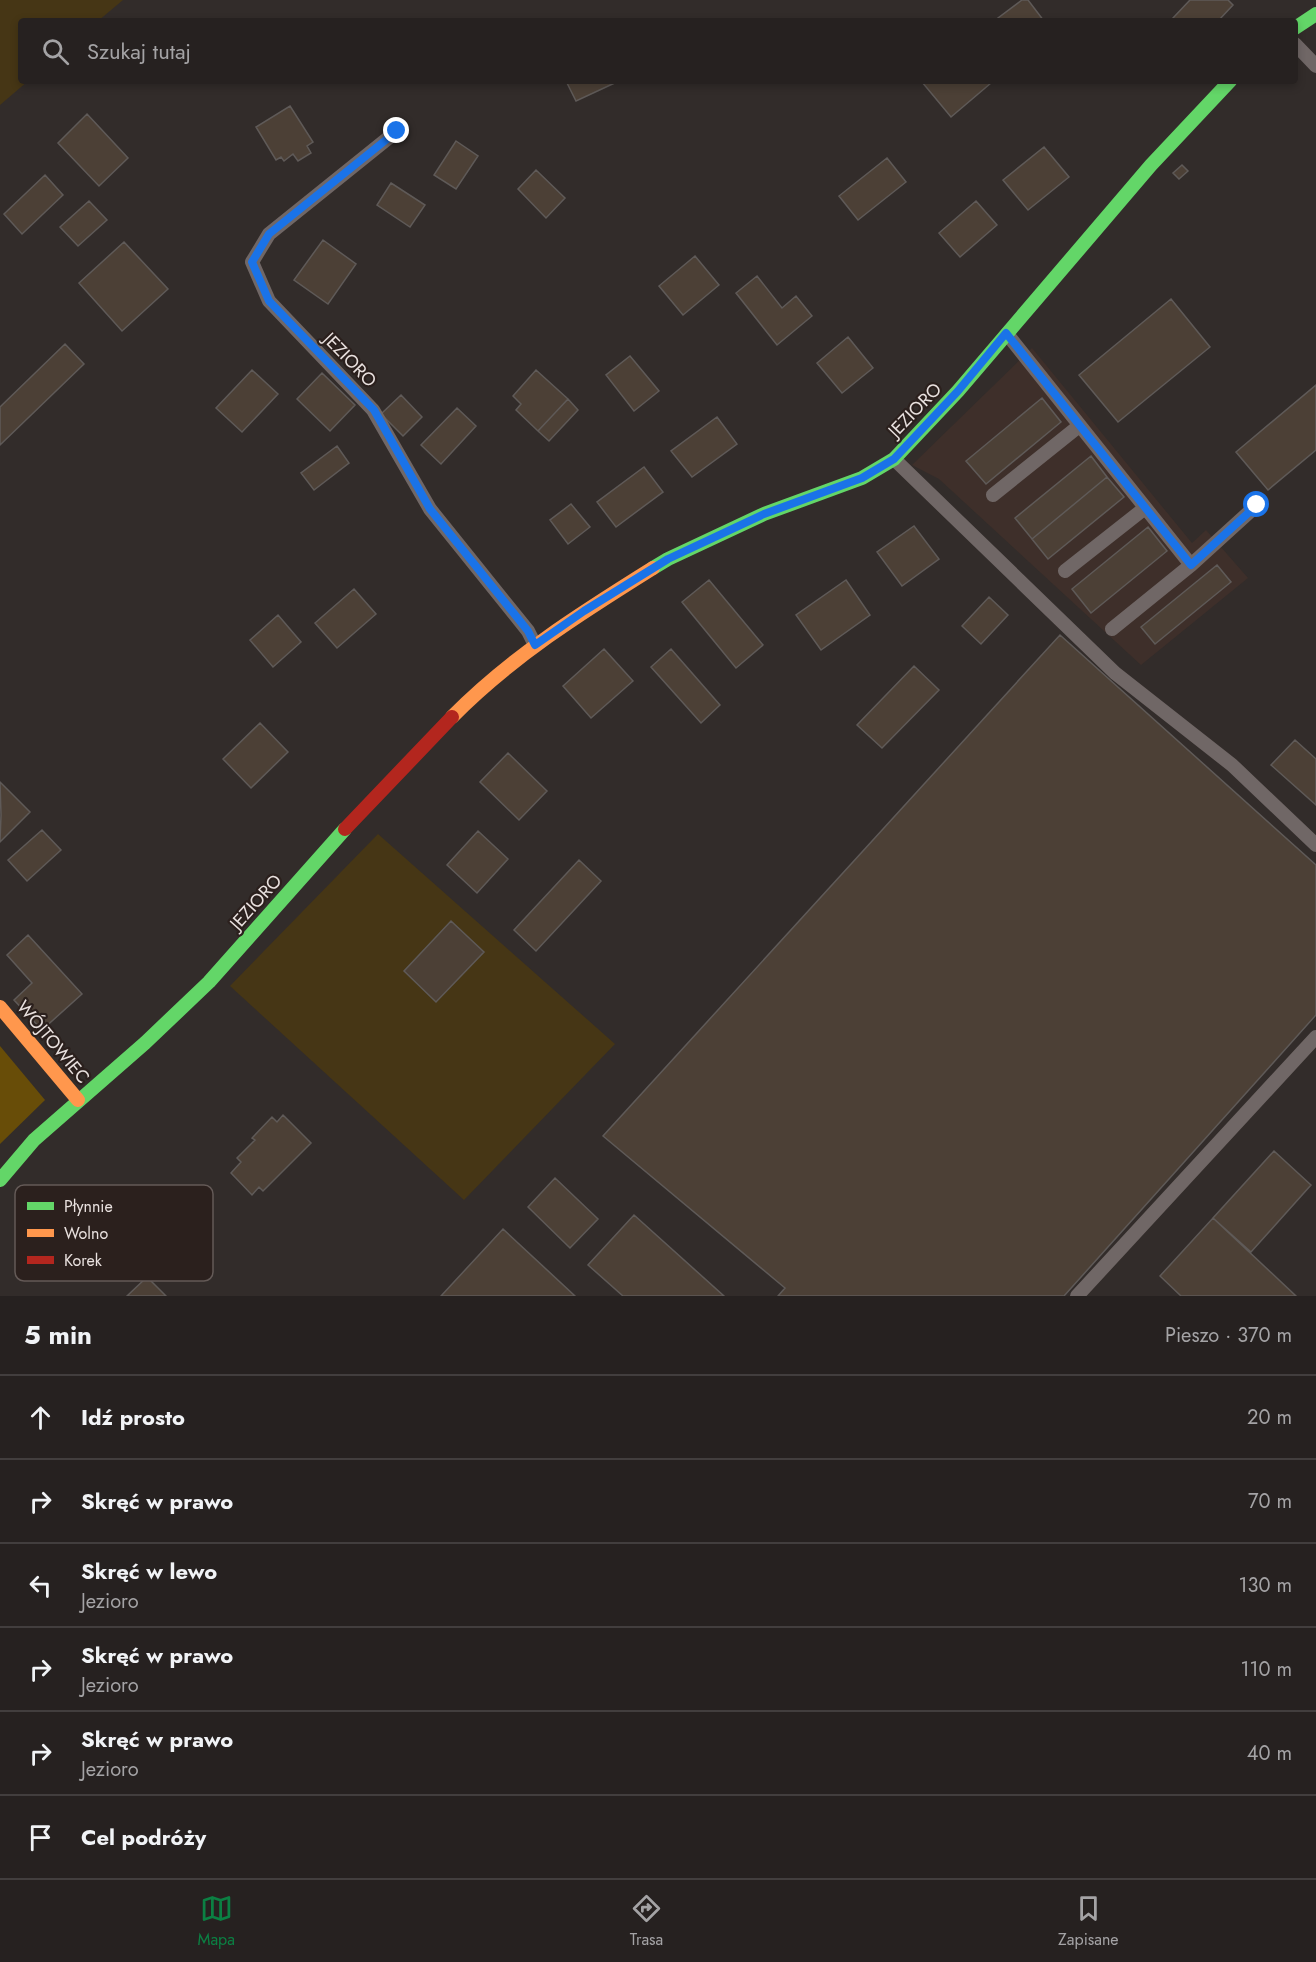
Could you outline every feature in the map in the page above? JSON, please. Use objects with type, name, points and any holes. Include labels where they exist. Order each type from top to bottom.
[{"type":"street","points":[[1298,26],[1316,14]]},
{"type":"street","name":"JEZIORO","points":[[0,1180],[34,1140],[145,1043],[209,982],[356,817],[474,695],[535,645],[584,611],[668,559],[764,514],[862,478],[894,459],[958,391],[1151,165],[1227,84]]},
{"type":"street","name":"WÓJTOWIEC","points":[[0,1007],[78,1100]]},
{"type":"lane","points":[[1298,47],[1316,66]]},
{"type":"lane","name":"JEZIORO","points":[[397,131],[269,234],[252,262],[269,301],[374,410],[430,509],[528,631],[535,645]]},
{"type":"lane","points":[[1006,333],[1191,565]]},
{"type":"lane","points":[[993,495],[1079,426]]},
{"type":"lane","points":[[894,459],[1115,673],[1232,765],[1316,845]]},
{"type":"lane","points":[[1112,629],[1191,565],[1257,505]]},
{"type":"lane","points":[[1065,571],[1145,508]]},
{"type":"lane","points":[[1077,1296],[1316,1037]]},
{"type":"shaded area","points":[[0,0],[123,0],[102,18],[18,18],[18,84],[24,84],[0,105]]},
{"type":"shaded area","points":[[1032,348],[1192,543],[1206,530],[1248,578],[1141,665],[939,479],[912,465]]},
{"type":"shaded area","points":[[378,834],[615,1044],[464,1200],[230,986]]},
{"type":"shaded area","points":[[0,1046],[45,1100],[0,1144]]},
{"type":"building","points":[[1022,0],[1028,0],[1042,18],[998,18]]},
{"type":"building","points":[[1190,0],[1228,0],[1233,5],[1221,18],[1173,18]]},
{"type":"building","points":[[568,84],[613,84],[576,101]]},
{"type":"building","points":[[924,84],[990,84],[951,117]]},
{"type":"building","points":[[290,106],[313,142],[307,146],[311,153],[298,161],[293,154],[284,161],[281,157],[276,160],[256,127]]},
{"type":"building","points":[[87,114],[128,158],[99,186],[58,143]]},
{"type":"building","points":[[456,141],[478,156],[456,189],[434,175]]},
{"type":"building","points":[[1044,147],[1069,177],[1028,210],[1003,180]]},
{"type":"building","points":[[887,158],[906,182],[858,220],[839,196]]},
{"type":"building","points":[[1182,165],[1188,171],[1179,179],[1173,173]]},
{"type":"building","points":[[536,170],[565,198],[546,218],[518,189]]},
{"type":"building","points":[[45,175],[63,195],[22,234],[4,214]]},
{"type":"building","points":[[391,183],[425,205],[410,227],[377,205]]},
{"type":"building","points":[[89,201],[107,220],[78,246],[60,227]]},
{"type":"building","points":[[976,201],[997,225],[960,257],[939,233]]},
{"type":"building","points":[[323,240],[356,264],[328,304],[294,280]]},
{"type":"building","points":[[124,242],[168,289],[122,331],[79,283]]},
{"type":"building","points":[[695,256],[719,285],[683,315],[659,286]]},
{"type":"building","points":[[757,276],[782,308],[796,296],[812,316],[777,345],[736,293]]},
{"type":"building","points":[[1171,299],[1210,347],[1118,422],[1079,375]]},
{"type":"building","points":[[848,337],[873,368],[842,393],[817,363]]},
{"type":"building","points":[[65,344],[84,364],[0,445],[0,407]]},
{"type":"building","points":[[630,356],[659,391],[634,411],[606,375]]},
{"type":"building","points":[[252,370],[278,394],[242,432],[216,408]]},
{"type":"building","points":[[536,370],[568,399],[538,431],[516,410],[521,404],[513,396]]},
{"type":"building","points":[[322,373],[355,405],[330,431],[297,399]]},
{"type":"building","points":[[1316,385],[1316,450],[1268,490],[1236,452]]},
{"type":"building","points":[[401,395],[422,417],[403,436],[381,414]]},
{"type":"building","points":[[1042,398],[1061,422],[986,484],[966,461]]},
{"type":"building","points":[[568,399],[578,410],[549,441],[538,431]]},
{"type":"building","points":[[457,408],[476,426],[441,464],[421,445]]},
{"type":"building","points":[[717,417],[737,444],[692,477],[671,451]]},
{"type":"building","points":[[337,446],[349,463],[314,490],[301,473]]},
{"type":"building","points":[[1091,456],[1107,477],[1032,539],[1015,518]]},
{"type":"building","points":[[644,467],[663,492],[616,527],[597,502]]},
{"type":"building","points":[[1107,477],[1124,497],[1048,559],[1032,539]]},
{"type":"building","points":[[571,504],[590,527],[568,544],[550,520]]},
{"type":"building","points":[[914,526],[939,559],[902,586],[877,552]]},
{"type":"building","points":[[1148,527],[1167,551],[1091,613],[1072,589]]},
{"type":"building","points":[[1217,565],[1231,582],[1155,644],[1141,627]]},
{"type":"building","points":[[709,580],[763,645],[736,668],[682,602]]},
{"type":"building","points":[[846,580],[870,615],[821,650],[796,615]]},
{"type":"building","points":[[354,589],[376,614],[337,648],[315,623]]},
{"type":"building","points":[[989,597],[1008,615],[981,644],[962,626]]},
{"type":"building","points":[[278,615],[301,642],[273,667],[250,640]]},
{"type":"building","points":[[1060,635],[1316,865],[1316,1015],[1064,1296],[778,1296],[785,1288],[603,1136]]},
{"type":"building","points":[[604,649],[633,681],[591,718],[563,686]]},
{"type":"building","points":[[671,649],[720,705],[701,723],[651,667]]},
{"type":"building","points":[[914,666],[939,690],[882,748],[857,725]]},
{"type":"building","points":[[260,723],[288,752],[251,788],[223,759]]},
{"type":"building","points":[[1295,740],[1316,759],[1316,805],[1271,765]]},
{"type":"building","points":[[508,753],[547,791],[519,820],[480,782]]},
{"type":"building","points":[[0,782],[30,812],[0,842],[1,815]]},
{"type":"building","points":[[42,830],[61,850],[27,881],[8,860]]},
{"type":"building","points":[[478,831],[508,859],[477,893],[447,865]]},
{"type":"building","points":[[579,860],[601,881],[536,951],[514,930]]},
{"type":"building","points":[[451,921],[484,952],[436,1002],[404,971]]},
{"type":"building","points":[[28,935],[82,994],[42,1030],[14,1000],[32,983],[7,955]]},
{"type":"building","points":[[283,1115],[311,1143],[263,1191],[259,1187],[252,1195],[231,1173],[241,1162],[237,1158],[255,1140],[252,1138],[272,1117],[277,1122]]},
{"type":"building","points":[[1274,1151],[1311,1185],[1251,1252],[1213,1218]]},
{"type":"building","points":[[555,1178],[598,1219],[570,1248],[528,1207]]},
{"type":"building","points":[[634,1215],[724,1296],[623,1296],[588,1265]]},
{"type":"building","points":[[1213,1218],[1296,1296],[1181,1296],[1160,1276]]},
{"type":"building","points":[[503,1229],[575,1296],[441,1296]]},
{"type":"building","points":[[143,1281],[151,1281],[166,1296],[127,1296]]},
{"type":"traffic: fast","points":[[1298,26],[1316,14]]},
{"type":"traffic: fast","points":[[653,568],[764,514],[862,478],[894,459],[958,391],[1151,165],[1227,84]]},
{"type":"traffic: fast","points":[[0,1180],[34,1140],[145,1043],[209,982],[345,829]]},
{"type":"traffic: slow","points":[[452,717],[523,655],[573,619],[653,568]]},
{"type":"traffic: slow","points":[[0,1007],[78,1100]]},
{"type":"traffic: jam","points":[[345,829],[452,717]]},
{"type":"route","points":[[397,131],[269,234],[252,262],[269,301],[374,410],[430,509],[528,631],[535,645],[584,611],[668,559],[764,514],[862,478],[894,459],[958,391],[1006,333],[1191,565],[1257,505]]}]
